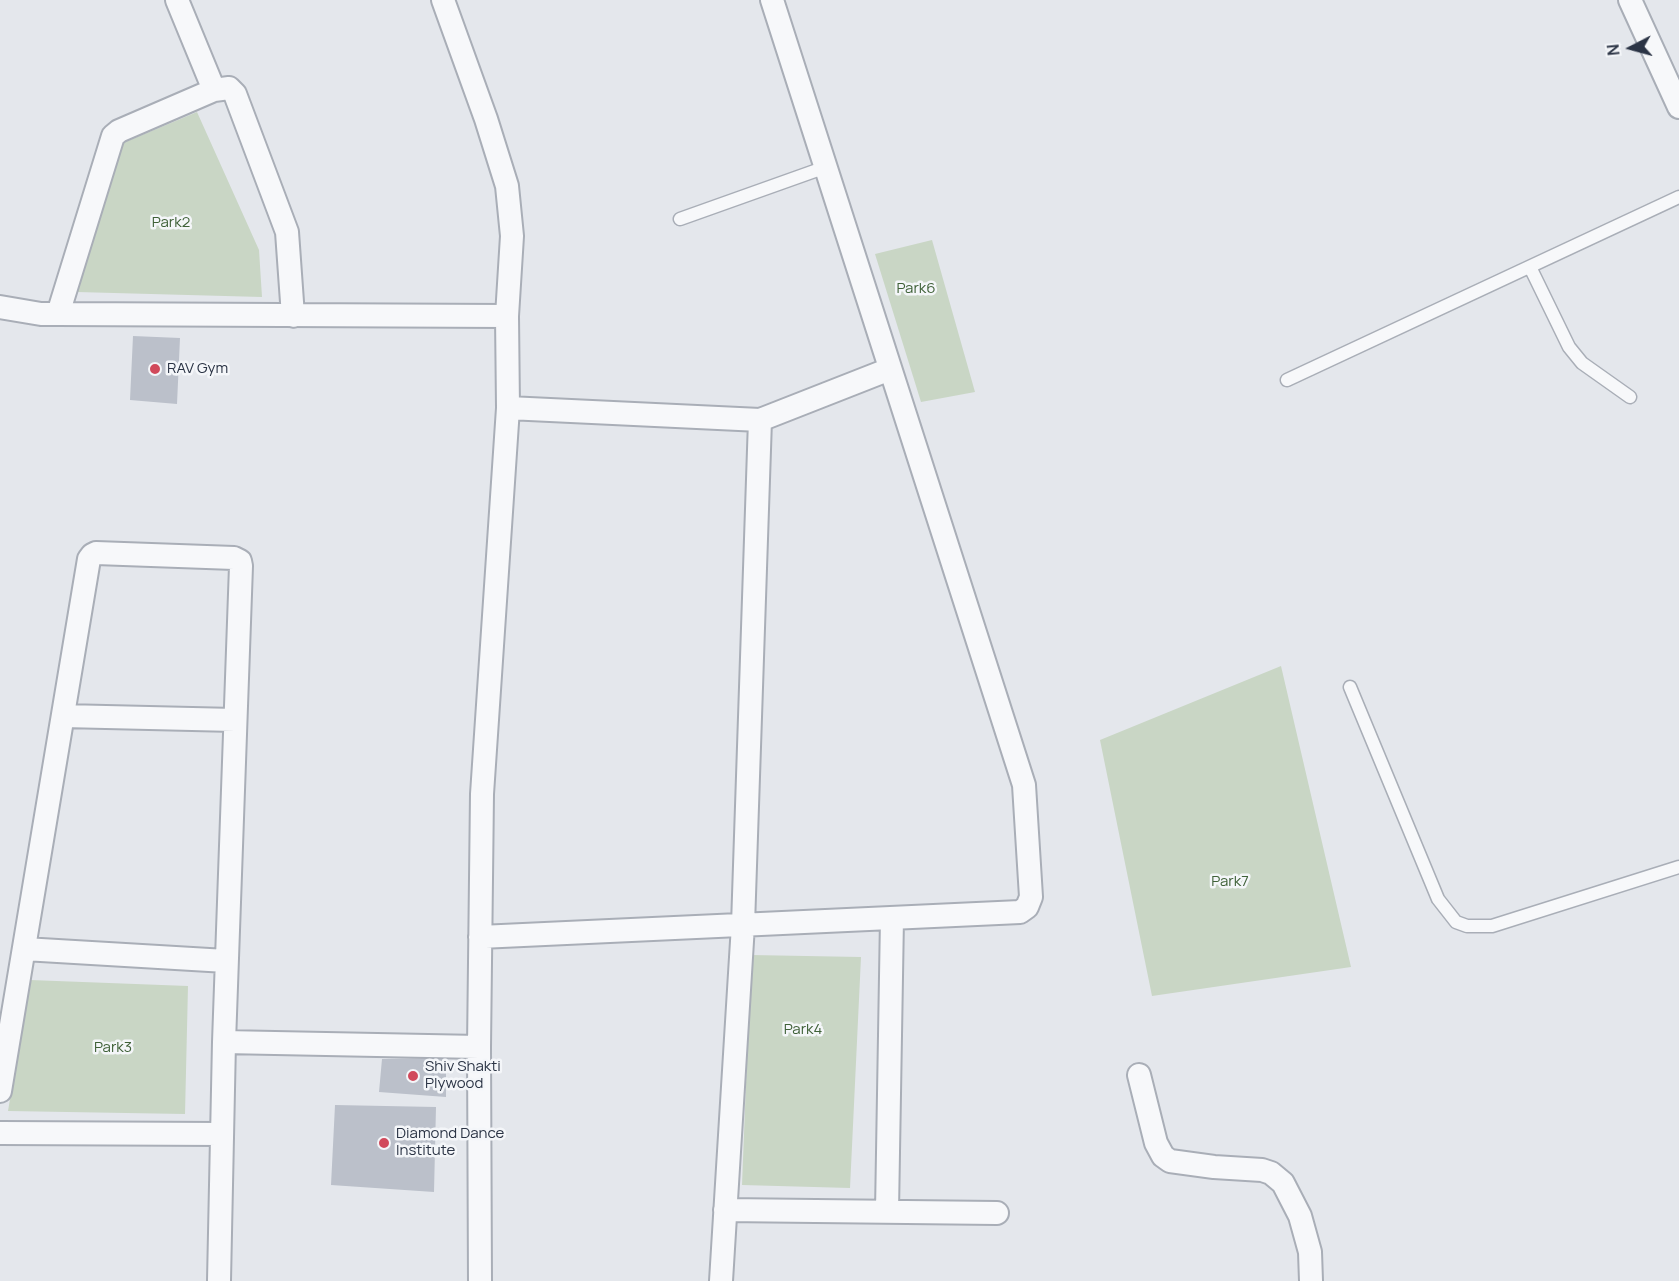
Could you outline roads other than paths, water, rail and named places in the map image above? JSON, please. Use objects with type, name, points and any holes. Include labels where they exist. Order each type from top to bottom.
[{"type":"street","points":[[177,0],[213,90]]},
{"type":"street","points":[[443,0],[486,118],[507,186],[512,236],[507,316],[508,408],[482,794],[479,1047],[480,1281]]},
{"type":"street","points":[[480,937],[1020,912],[1027,907],[1031,897],[1024,785],[772,0]]},
{"type":"street","points":[[1630,0],[1679,107]]},
{"type":"street","points":[[58,314],[113,136],[119,131],[213,90],[229,88],[235,94],[287,232],[293,316]]},
{"type":"street","points":[[0,307],[41,314],[507,316]]},
{"type":"street","points":[[508,408],[760,420],[890,369]]},
{"type":"street","points":[[721,1281],[743,925],[760,420]]},
{"type":"street","points":[[0,1091],[89,559],[96,553],[234,558],[240,561],[226,961],[219,1281]]},
{"type":"street","points":[[63,716],[235,720]]},
{"type":"street","points":[[887,1211],[892,918]]},
{"type":"street","points":[[24,949],[226,961]]},
{"type":"street","points":[[224,1042],[479,1047]]},
{"type":"street","points":[[1139,1075],[1156,1143],[1163,1156],[1170,1161],[1262,1170],[1271,1173],[1283,1183],[1300,1216],[1310,1252],[1311,1281]]},
{"type":"street","points":[[0,1133],[222,1134]]},
{"type":"street","points":[[725,1210],[997,1213]]},
{"type":"lane","points":[[680,219],[825,167]]},
{"type":"lane","points":[[1287,380],[1679,197]]},
{"type":"lane","points":[[1530,267],[1569,347],[1582,363],[1630,397]]},
{"type":"lane","points":[[1350,687],[1438,899],[1456,922],[1467,926],[1492,926],[1679,867]]},
{"type":"place","name":"RAV Gym","points":[[155,369]]},
{"type":"place","name":"Shiv Shakti Plywood","points":[[413,1076]]},
{"type":"place","name":"Diamond Dance Institute","points":[[384,1143]]},
{"type":"park label","name":"Park2","points":[[171,223]]},
{"type":"park label","name":"Park6","points":[[916,289]]},
{"type":"park label","name":"Park7","points":[[1230,882]]},
{"type":"park label","name":"Park4","points":[[803,1030]]},
{"type":"park label","name":"Park3","points":[[113,1048]]}]
